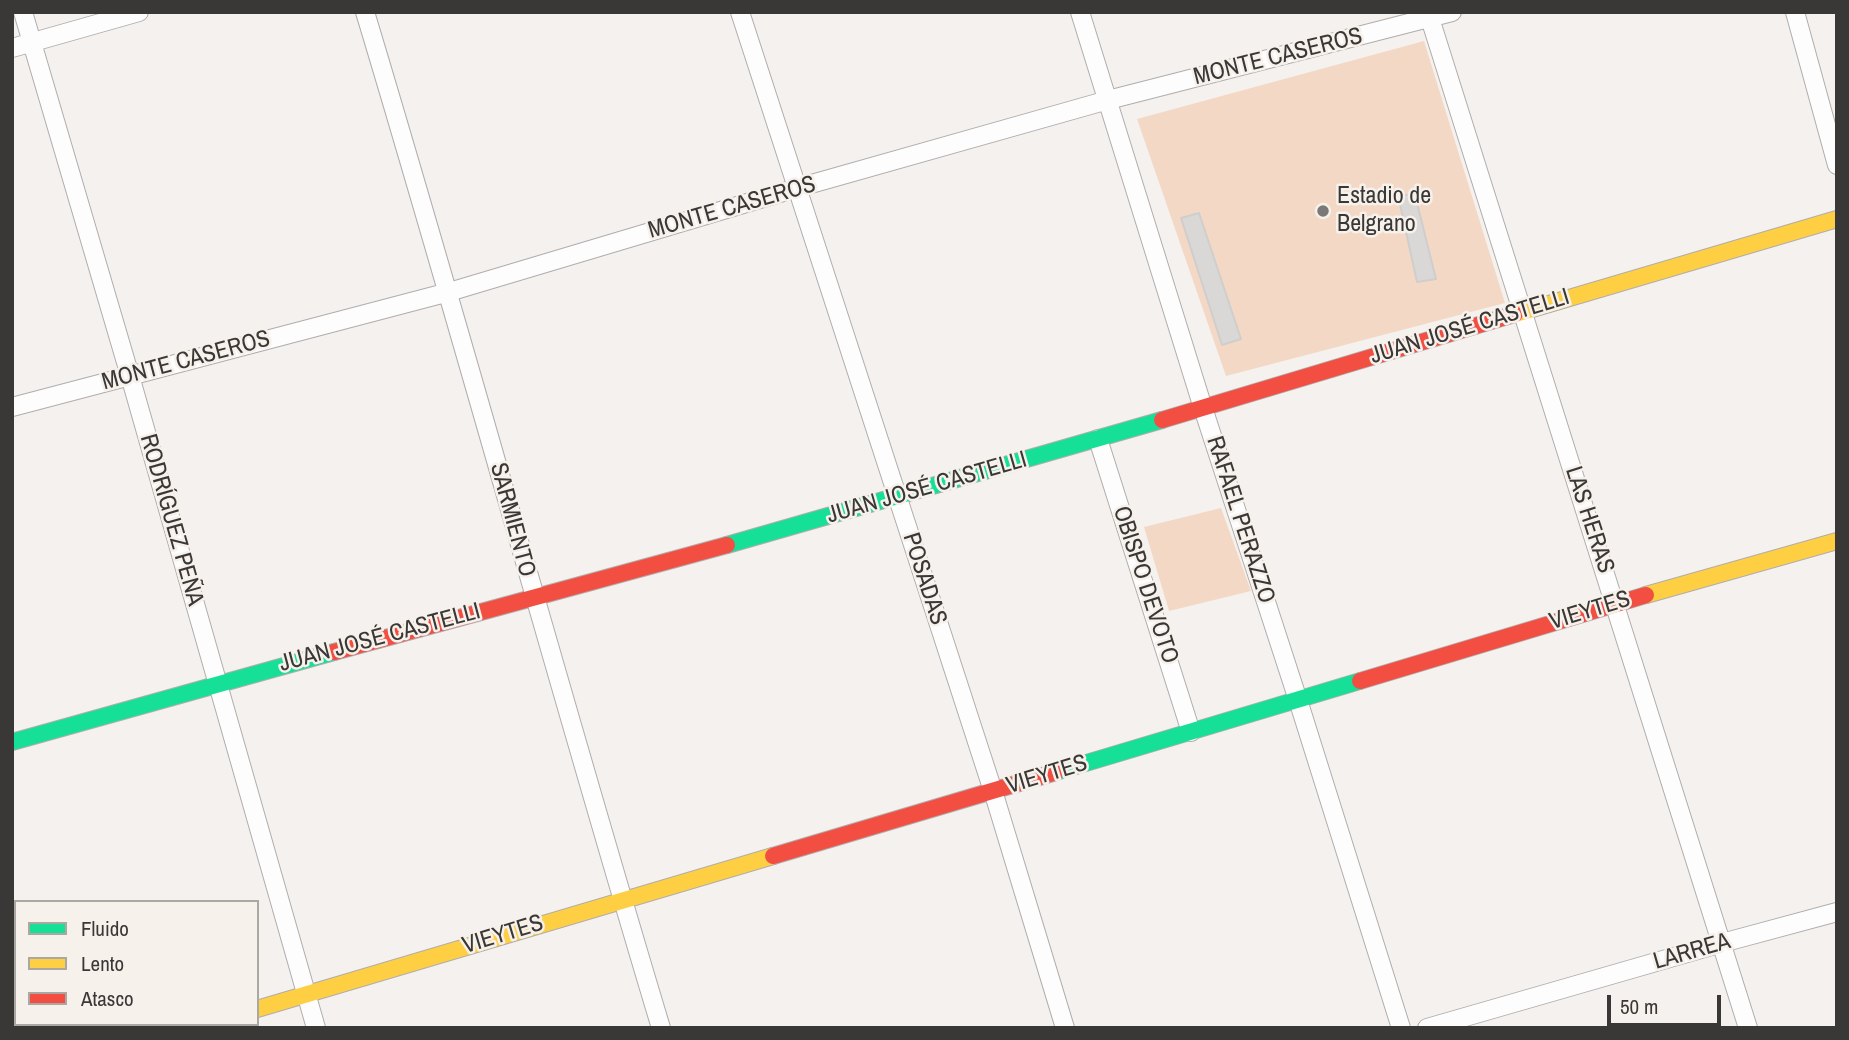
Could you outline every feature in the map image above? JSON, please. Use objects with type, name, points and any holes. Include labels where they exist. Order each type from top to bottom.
[{"type":"street","name":"RODRÍGUEZ PEÑA","points":[[23,12],[131,376],[316,1028]]},
{"type":"street","points":[[12,48],[139,12]]},
{"type":"street","name":"SARMIENTO","points":[[365,12],[449,292],[533,596],[661,1028]]},
{"type":"street","name":"POSADAS","points":[[740,12],[993,791],[1065,1028]]},
{"type":"street","name":"RAFAEL PERAZZO","points":[[1080,12],[1401,1028]]},
{"type":"street","name":"MONTE CASEROS","points":[[12,407],[449,292],[797,188],[1108,100],[1429,15],[1452,12]]},
{"type":"street","points":[[1795,12],[1837,165]]},
{"type":"street","name":"LAS HERAS","points":[[1429,15],[1748,1028]]},
{"type":"street","name":"JUAN JOSÉ CASTELLI","points":[[12,742],[217,683],[898,497],[1837,219]]},
{"type":"street","name":"OBISPO DEVOTO","points":[[1098,439],[1191,732]]},
{"type":"street","name":"VIEYTES","points":[[259,1008],[1616,603],[1837,541]]},
{"type":"street","name":"LARREA","points":[[1427,1028],[1837,912]]},
{"type":"shaded area","name":"Estadio de Belgrano","points":[[1424,41],[1505,303],[1226,376],[1137,119]]},
{"type":"shaded area","points":[[1221,508],[1251,591],[1169,611],[1144,527]]},
{"type":"building","points":[[1398,195],[1415,195],[1436,279],[1417,282]]},
{"type":"building","points":[[1199,213],[1241,339],[1222,345],[1181,218]]},
{"type":"traffic: fast","points":[[727,545],[1162,420]]},
{"type":"traffic: fast","points":[[12,742],[334,652]]},
{"type":"traffic: fast","points":[[1056,772],[1360,681]]},
{"type":"traffic: slow","points":[[1515,314],[1837,219]]},
{"type":"traffic: slow","points":[[1646,595],[1837,541]]},
{"type":"traffic: slow","points":[[259,1008],[773,856]]},
{"type":"traffic: jam","points":[[1162,420],[1515,314]]},
{"type":"traffic: jam","points":[[334,652],[727,545]]},
{"type":"traffic: jam","points":[[1360,681],[1646,595]]},
{"type":"traffic: jam","points":[[773,856],[1056,772]]},
{"type":"place","name":"Estadio de Belgrano","points":[[1323,211]]}]
